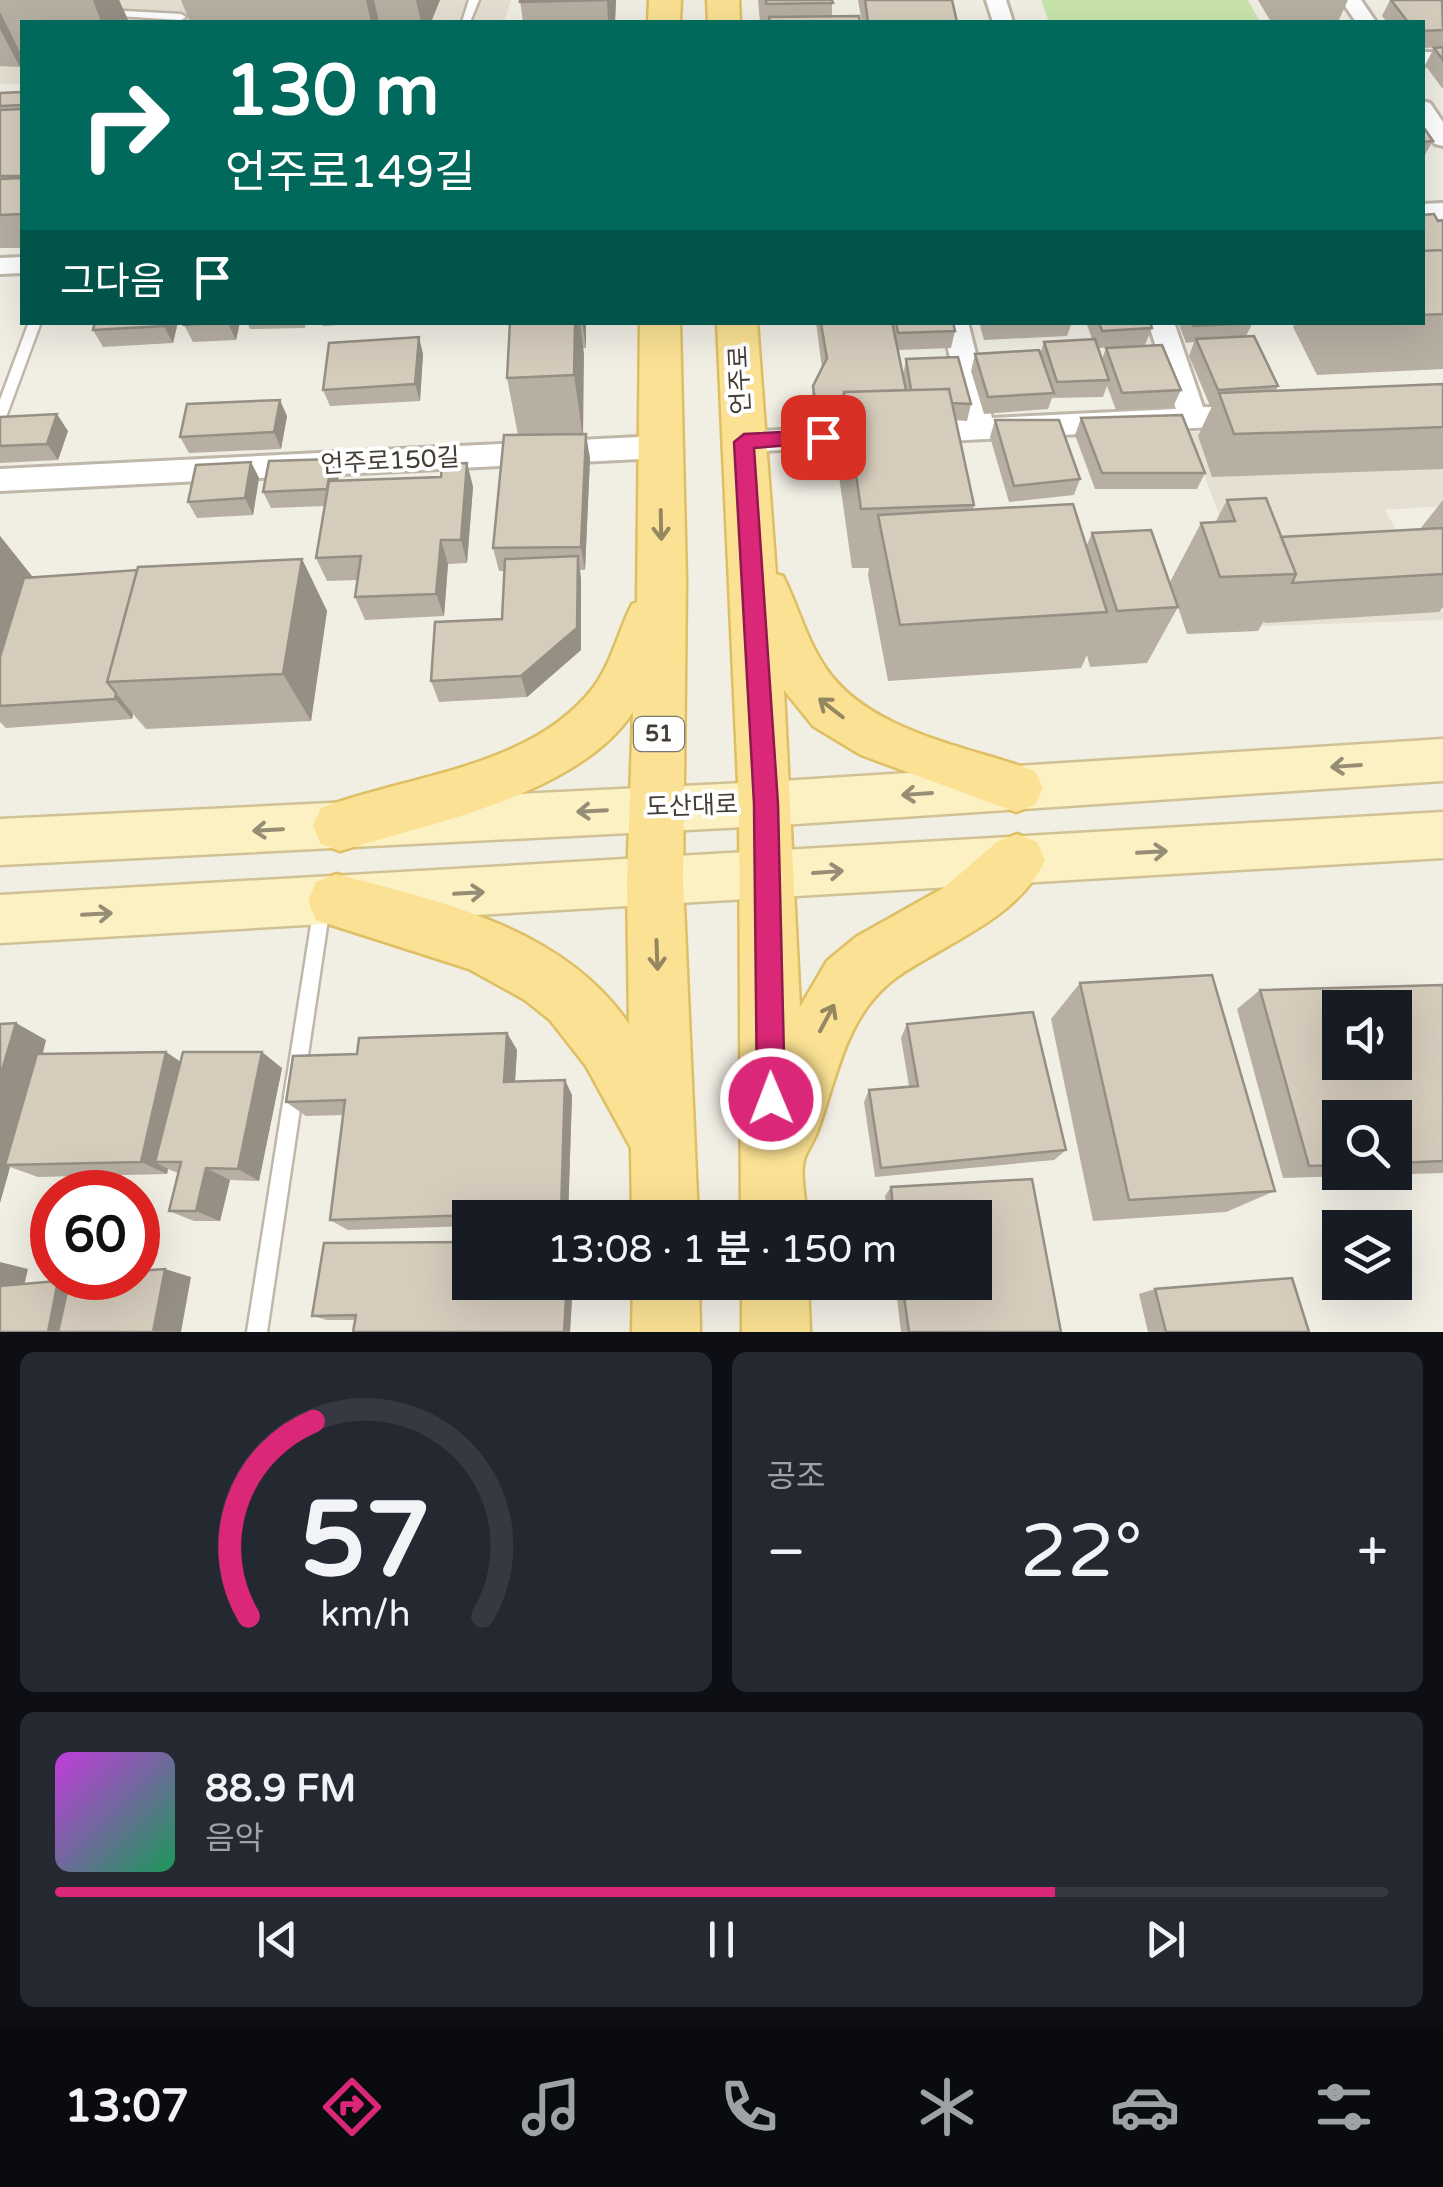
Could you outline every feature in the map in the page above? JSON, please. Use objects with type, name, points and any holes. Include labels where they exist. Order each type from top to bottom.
[{"type":"main road","name":"51","points":[[660,325],[662,580],[655,882],[665,1200]]},
{"type":"main road","name":"언주로","points":[[737,325],[766,804],[774,1197]]},
{"type":"main road","points":[[751,553],[800,672],[816,697],[851,723],[908,750],[1016,788]]},
{"type":"main road","points":[[340,826],[509,771],[578,737],[605,711],[624,681],[662,580]]},
{"type":"main road","name":"도산대로","points":[[0,842],[766,804],[1443,760]]},
{"type":"main road","points":[[0,920],[1443,835]]},
{"type":"main road","points":[[774,1197],[822,1025],[848,981],[877,957],[965,906],[1018,860]]},
{"type":"main road","points":[[329,902],[463,938],[513,958],[574,1000],[632,1085],[664,1145]]},
{"type":"main road","points":[[666,1300],[666,1332]]},
{"type":"main road","points":[[775,1300],[776,1332]]},
{"type":"street","points":[[1425,112],[1443,138]]},
{"type":"street","points":[[956,325],[980,428]]},
{"type":"street","points":[[1162,325],[1194,418]]},
{"type":"street","points":[[744,442],[1272,414]]},
{"type":"street","name":"언주로150길","points":[[0,480],[660,447]]},
{"type":"lane","points":[[90,12],[180,20],[190,0]]},
{"type":"lane","points":[[0,417],[34,325]]},
{"type":"lane","points":[[257,1332],[329,902]]},
{"type":"shaded area","points":[[0,0],[511,0],[505,20],[20,20],[20,84],[0,84]]},
{"type":"shaded area","points":[[1443,417],[1443,506],[1385,510],[1443,613],[1443,620],[1261,626],[1188,432]]},
{"type":"green space","points":[[1041,0],[1248,0],[1259,20],[1048,20]]},
{"type":"building","points":[[520,0],[607,0],[520,2]]},
{"type":"building","points":[[766,0],[832,0],[833,3],[766,4]]},
{"type":"building","points":[[865,0],[952,0],[957,20],[868,20]]},
{"type":"building","points":[[1391,0],[1442,0],[1443,30],[1425,31],[1425,20],[1406,20]]},
{"type":"building","points":[[859,16],[860,20],[770,20],[769,17]]},
{"type":"building","points":[[20,92],[20,105],[0,106],[0,93]]},
{"type":"building","points":[[20,109],[20,176],[0,176],[0,110]]},
{"type":"building","points":[[20,178],[20,214],[0,215],[0,179]]},
{"type":"building","points":[[1434,214],[1438,221],[1443,220],[1443,250],[1425,251],[1425,215]]},
{"type":"building","points":[[1443,250],[1443,314],[1425,315],[1425,251]]},
{"type":"building","points":[[94,325],[164,325],[164,326],[93,330]]},
{"type":"building","points":[[510,325],[575,325],[574,375],[507,378]]},
{"type":"building","points":[[821,325],[893,325],[906,390],[844,392],[842,407],[816,408],[813,386],[827,358]]},
{"type":"building","points":[[897,325],[954,325],[955,331],[898,333]]},
{"type":"building","points":[[1100,325],[1152,328],[1102,331]]},
{"type":"building","points":[[1254,336],[1278,386],[1218,390],[1196,339]]},
{"type":"building","points":[[419,337],[415,384],[323,390],[329,343]]},
{"type":"building","points":[[1095,339],[1109,380],[1057,382],[1044,342]]},
{"type":"building","points":[[1162,345],[1181,390],[1122,393],[1106,348]]},
{"type":"building","points":[[1039,350],[1054,393],[988,397],[975,354]]},
{"type":"building","points":[[958,357],[971,404],[952,403],[949,389],[911,390],[906,359]]},
{"type":"building","points":[[1443,384],[1443,427],[1234,434],[1219,393]]},
{"type":"building","points":[[949,389],[974,505],[861,509],[844,392]]},
{"type":"building","points":[[280,400],[274,432],[180,437],[187,404]]},
{"type":"building","points":[[57,414],[47,444],[0,446],[0,417]]},
{"type":"building","points":[[1182,415],[1205,473],[1102,473],[1081,418]]},
{"type":"building","points":[[995,420],[1059,420],[1080,479],[1014,486]]},
{"type":"building","points":[[586,434],[581,547],[493,548],[504,435]]},
{"type":"building","points":[[332,459],[327,489],[263,492],[269,461]]},
{"type":"building","points":[[251,462],[245,498],[188,502],[196,465]]},
{"type":"building","points":[[467,463],[461,540],[441,540],[436,594],[355,597],[361,556],[316,558],[329,481],[441,477],[442,464]]},
{"type":"building","points":[[1266,498],[1296,574],[1220,577],[1201,523],[1235,521],[1227,500]]},
{"type":"building","points":[[1073,504],[1107,612],[900,625],[878,515]]},
{"type":"building","points":[[1443,528],[1443,574],[1292,583],[1296,574],[1281,537]]},
{"type":"building","points":[[1151,530],[1178,607],[1117,611],[1092,533]]},
{"type":"building","points":[[578,556],[577,628],[521,676],[431,681],[435,622],[502,619],[505,559]]},
{"type":"building","points":[[302,559],[283,674],[107,682],[138,567]]},
{"type":"building","points":[[137,570],[107,682],[116,693],[115,699],[0,706],[0,657],[24,578]]},
{"type":"building","points":[[1212,975],[1275,1191],[1129,1200],[1080,983]]},
{"type":"building","points":[[1443,985],[1443,1161],[1412,1162],[1412,1100],[1322,1100],[1322,1166],[1309,1166],[1260,990]]},
{"type":"building","points":[[1033,1012],[1066,1150],[881,1168],[869,1090],[918,1086],[907,1024]]},
{"type":"building","points":[[16,1023],[0,1077],[0,1024]]},
{"type":"building","points":[[507,1033],[504,1082],[565,1080],[561,1200],[452,1200],[452,1216],[330,1220],[345,1100],[286,1102],[293,1056],[357,1054],[359,1038]]},
{"type":"building","points":[[166,1052],[141,1162],[5,1165],[37,1054]]},
{"type":"building","points":[[183,1052],[262,1052],[238,1169],[206,1168],[196,1211],[169,1211],[181,1162],[155,1162]]},
{"type":"building","points":[[1032,1179],[1061,1332],[909,1332],[905,1300],[992,1300],[992,1200],[892,1200],[891,1187]]},
{"type":"building","points":[[452,1242],[452,1300],[566,1300],[564,1332],[353,1332],[356,1315],[312,1316],[324,1243]]},
{"type":"building","points":[[160,1269],[165,1269],[160,1295]]},
{"type":"building","points":[[1292,1278],[1309,1332],[1166,1332],[1155,1289]]},
{"type":"building","points":[[30,1283],[30,1300],[54,1300],[48,1332],[0,1332],[0,1286]]},
{"type":"building","points":[[65,1300],[159,1300],[153,1332],[58,1332]]},
{"type":"route","points":[[771,1099],[766,804],[744,442],[823,437]]}]
